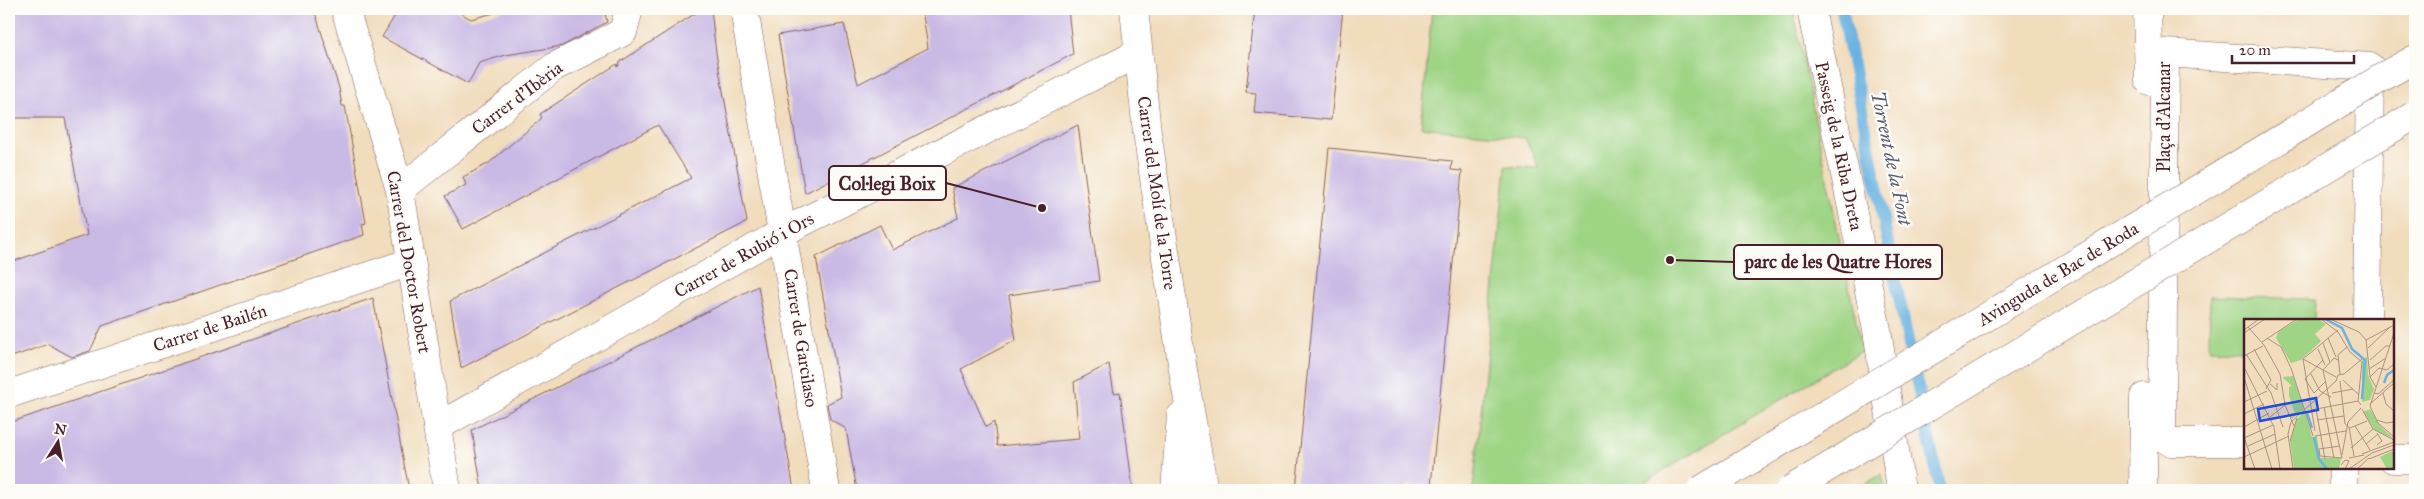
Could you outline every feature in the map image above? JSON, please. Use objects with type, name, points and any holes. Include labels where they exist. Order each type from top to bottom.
[{"type":"street","name":"Carrer del Doctor Robert","points":[[345,9],[400,190],[446,490]]},
{"type":"street","name":"Carrer de Garcilaso","points":[[744,9],[826,490]]},
{"type":"street","name":"Carrer del Molí de la Torre","points":[[1134,9],[1137,54],[1147,132],[1184,377],[1204,490]]},
{"type":"street","name":"Passeig de la Riba Dreta","points":[[1811,9],[1877,330],[1901,490]]},
{"type":"street","points":[[2143,490],[2149,70],[2147,9]]},
{"type":"street","name":"Carrer d'Ibèria","points":[[400,190],[554,67],[626,20]]},
{"type":"street","name":"Plaça d'Alcanar","points":[[2244,442],[2170,442],[2164,438],[2162,431],[2165,53],[2370,67],[2367,319]]},
{"type":"street","name":"Carrer de Rubió i Ors","points":[[436,427],[783,232],[1137,54]]},
{"type":"street","name":"Avinguda de Bac de Roda","points":[[1701,490],[2415,59]]},
{"type":"street","points":[[1790,490],[2414,115]]},
{"type":"street","name":"Carrer de Bailén","points":[[9,394],[411,262]]},
{"type":"street","name":"Carrer del Molí de la Torre","points":[[1175,490],[1184,377]]},
{"type":"street","points":[[2143,458],[2244,458]]},
{"type":"street","points":[[2394,460],[2415,460]]},
{"type":"street","points":[[2343,469],[2343,490]]},
{"type":"green space","points":[[1432,9],[1793,9],[1862,351],[1631,490],[1473,490],[1506,166],[1539,168],[1525,138],[1421,127]]},
{"type":"green space","points":[[2210,296],[2315,299],[2314,319],[2244,319],[2244,350],[2209,349]]},
{"type":"green space","points":[[1882,474],[1885,490],[1855,490]]},
{"type":"building","points":[[9,9],[314,9],[339,88],[342,106],[345,106],[366,223],[362,224],[364,235],[102,326],[90,351],[72,357],[48,344],[9,358],[9,263],[87,235],[65,118],[9,118]]},
{"type":"building","points":[[399,9],[453,9],[471,19],[509,9],[604,9],[607,22],[562,46],[506,55],[479,63],[468,84],[382,37]]},
{"type":"building","points":[[702,9],[711,9],[716,53],[747,222],[461,368],[450,301],[691,178],[658,125],[463,229],[445,196],[466,185],[463,177],[489,163],[542,118],[540,114],[617,64],[618,67],[620,62]]},
{"type":"building","points":[[922,9],[1068,9],[1073,54],[805,193],[778,35],[844,24],[858,84],[928,48]]},
{"type":"building","points":[[1255,9],[1343,9],[1331,120],[1254,113],[1256,93],[1246,92]]},
{"type":"building","points":[[1078,125],[1099,281],[1009,295],[1016,340],[961,369],[986,427],[994,422],[997,446],[1079,439],[1074,382],[1109,364],[1114,393],[1120,392],[1133,490],[857,490],[846,429],[830,419],[827,404],[841,397],[816,257],[880,225],[892,250],[958,218],[952,188]]},
{"type":"building","points":[[1329,148],[1452,161],[1451,170],[1462,171],[1431,486],[1407,484],[1407,490],[1296,490]]},
{"type":"building","points":[[758,286],[794,490],[482,490],[472,430]]},
{"type":"building","points":[[373,298],[409,490],[9,490],[9,423]]},
{"type":"waterway","name":"Torrent de la Font","points":[[1842,9],[1895,279],[1940,490]]},
{"type":"place","name":"Col·legi Boix","points":[[1042,208]]},
{"type":"place","name":"parc de les Quatre Hores","points":[[1670,260]]}]
